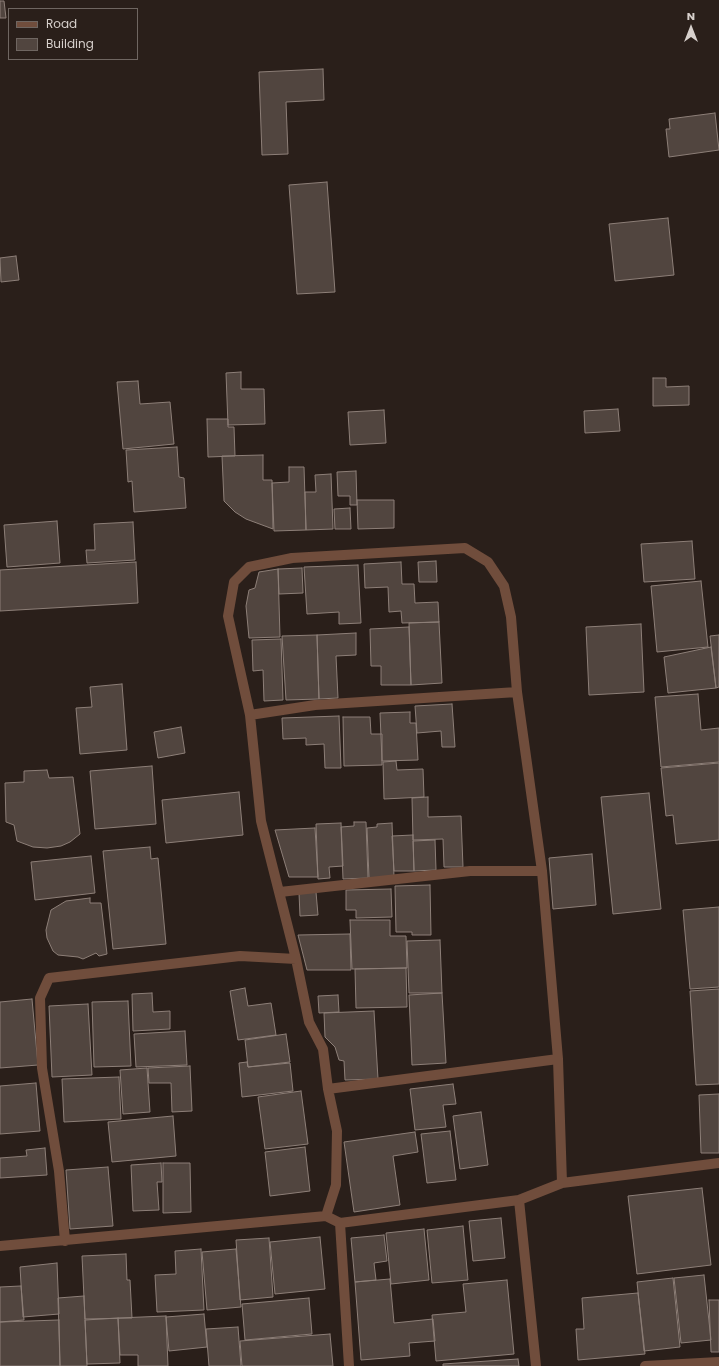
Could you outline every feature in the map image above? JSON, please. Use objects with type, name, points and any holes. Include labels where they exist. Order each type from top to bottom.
[{"type":"street","points":[[326,1216],[336,1185],[337,1131],[328,1089],[323,1049],[309,1022],[280,892],[261,821],[250,715],[228,616],[234,582],[249,567],[292,558],[465,548],[488,562],[504,586],[510,617],[517,692],[542,871],[558,1059],[562,1184]]},
{"type":"street","points":[[250,715],[315,705],[517,692]]},
{"type":"street","points":[[280,892],[470,871],[542,871]]},
{"type":"street","points":[[65,1240],[59,1171],[42,1068],[40,998],[49,978],[240,956],[296,959]]},
{"type":"street","points":[[328,1089],[558,1059]]},
{"type":"street","points":[[0,1246],[326,1216],[340,1223],[519,1200],[562,1184],[719,1163]]},
{"type":"street","points":[[519,1200],[536,1366]]},
{"type":"street","points":[[340,1223],[349,1366]]},
{"type":"street","points":[[646,1366],[719,1362]]},
{"type":"building","points":[[0,1],[4,1],[6,18],[0,18]]},
{"type":"building","points":[[323,69],[324,100],[286,102],[288,154],[262,155],[259,72]]},
{"type":"building","points":[[715,113],[719,150],[669,157],[666,129],[670,129],[669,119]]},
{"type":"building","points":[[327,182],[335,292],[297,294],[289,185]]},
{"type":"building","points":[[668,218],[674,275],[615,281],[609,224]]},
{"type":"building","points":[[16,256],[19,280],[1,282],[0,258]]},
{"type":"building","points":[[241,372],[241,389],[264,389],[265,424],[228,425],[226,373]]},
{"type":"building","points":[[653,378],[666,378],[666,387],[689,386],[689,405],[653,406]]},
{"type":"building","points":[[138,381],[140,404],[170,402],[174,444],[123,449],[117,382]]},
{"type":"building","points":[[618,409],[620,431],[585,433],[584,411]]},
{"type":"building","points":[[384,410],[386,443],[350,445],[348,412]]},
{"type":"building","points":[[207,419],[228,419],[228,427],[234,427],[235,456],[208,457]]},
{"type":"building","points":[[177,447],[179,477],[184,478],[186,508],[134,512],[132,481],[128,482],[126,450]]},
{"type":"building","points":[[263,455],[263,480],[272,480],[273,529],[246,519],[235,512],[224,501],[222,456]]},
{"type":"building","points":[[289,467],[304,467],[306,530],[274,531],[272,483],[289,482]]},
{"type":"building","points":[[356,471],[357,505],[350,505],[350,496],[338,496],[337,472]]},
{"type":"building","points":[[331,474],[333,529],[306,530],[305,492],[316,492],[315,475]]},
{"type":"building","points":[[357,500],[394,500],[394,528],[358,529]]},
{"type":"building","points":[[350,508],[351,529],[335,529],[334,509]]},
{"type":"building","points":[[57,521],[60,563],[7,567],[4,525]]},
{"type":"building","points":[[133,522],[135,560],[87,563],[86,550],[95,550],[94,524]]},
{"type":"building","points":[[692,541],[695,579],[644,582],[641,544]]},
{"type":"building","points":[[436,561],[437,582],[419,582],[418,562]]},
{"type":"building","points":[[136,562],[138,603],[0,611],[0,570]]},
{"type":"building","points":[[401,562],[402,584],[414,584],[415,603],[438,602],[439,622],[402,623],[401,611],[389,612],[388,587],[365,588],[364,564]]},
{"type":"building","points":[[358,565],[361,623],[339,624],[339,612],[307,614],[304,567]]},
{"type":"building","points":[[302,568],[303,593],[279,594],[278,569]]},
{"type":"building","points":[[278,569],[280,637],[249,638],[246,606],[249,590],[255,588],[259,572]]},
{"type":"building","points":[[701,581],[708,647],[657,652],[651,586]]},
{"type":"building","points":[[439,622],[442,683],[411,685],[409,623]]},
{"type":"building","points":[[641,624],[644,692],[589,695],[586,627]]},
{"type":"building","points":[[409,627],[411,685],[381,685],[381,666],[371,666],[370,629]]},
{"type":"building","points":[[356,633],[356,655],[336,656],[338,698],[319,699],[317,635]]},
{"type":"building","points":[[317,635],[319,699],[286,700],[282,636]]},
{"type":"building","points":[[719,635],[719,687],[716,688],[710,636]]},
{"type":"building","points":[[281,639],[283,700],[264,701],[263,670],[253,671],[252,640]]},
{"type":"building","points":[[711,647],[716,688],[668,693],[664,657]]},
{"type":"building","points":[[122,684],[127,750],[80,754],[76,708],[92,707],[90,687]]},
{"type":"building","points":[[698,694],[701,730],[719,728],[719,762],[661,767],[655,697]]},
{"type":"building","points":[[452,704],[455,747],[442,747],[441,731],[417,733],[415,706]]},
{"type":"building","points":[[410,712],[410,723],[416,723],[418,760],[382,761],[380,713]]},
{"type":"building","points":[[339,716],[341,768],[325,768],[324,744],[306,745],[306,738],[283,739],[282,718]]},
{"type":"building","points":[[343,717],[370,717],[371,734],[382,734],[382,765],[344,766]]},
{"type":"building","points":[[181,727],[185,753],[158,758],[154,732]]},
{"type":"building","points":[[396,761],[397,770],[423,769],[424,797],[384,799],[383,762]]},
{"type":"building","points":[[719,763],[719,840],[676,844],[673,815],[666,816],[661,768]]},
{"type":"building","points":[[152,766],[156,824],[95,829],[90,771]]},
{"type":"building","points":[[47,770],[49,778],[73,777],[80,834],[70,842],[61,846],[47,848],[33,847],[17,841],[14,825],[6,822],[5,783],[24,782],[24,771]]},
{"type":"building","points":[[239,792],[243,835],[166,843],[162,800]]},
{"type":"building","points":[[649,793],[661,909],[613,914],[601,797]]},
{"type":"building","points":[[428,797],[428,817],[461,816],[463,867],[444,867],[443,839],[413,840],[412,798]]},
{"type":"building","points":[[354,822],[366,822],[368,878],[343,879],[341,827],[354,826]]},
{"type":"building","points":[[341,823],[343,866],[329,867],[330,878],[318,879],[316,824]]},
{"type":"building","points":[[392,823],[394,877],[369,878],[367,828],[377,827],[377,824]]},
{"type":"building","points":[[315,828],[318,877],[289,877],[275,830]]},
{"type":"building","points":[[413,835],[414,871],[394,871],[392,836]]},
{"type":"building","points":[[435,840],[436,870],[414,871],[413,841]]},
{"type":"building","points":[[150,847],[151,859],[158,858],[166,944],[113,949],[103,851]]},
{"type":"building","points":[[592,854],[596,905],[553,909],[549,858]]},
{"type":"building","points":[[91,856],[95,893],[35,900],[31,862]]},
{"type":"building","points":[[430,885],[431,935],[412,935],[412,932],[396,932],[395,886]]},
{"type":"building","points":[[391,889],[392,917],[356,918],[356,910],[346,910],[346,890]]},
{"type":"building","points":[[316,892],[318,915],[300,916],[299,893]]},
{"type":"building","points":[[90,898],[90,903],[101,903],[107,954],[99,956],[96,953],[83,959],[58,955],[53,951],[47,938],[46,930],[51,910],[66,901]]},
{"type":"building","points":[[719,907],[719,987],[690,989],[683,910]]},
{"type":"building","points":[[350,920],[390,920],[390,936],[406,936],[407,968],[352,969]]},
{"type":"building","points":[[350,934],[351,970],[307,970],[298,935]]},
{"type":"building","points":[[440,940],[442,993],[409,993],[407,941]]},
{"type":"building","points":[[406,968],[407,1007],[356,1008],[355,969]]},
{"type":"building","points":[[245,988],[248,1006],[271,1003],[276,1035],[238,1040],[230,991]]},
{"type":"building","points":[[719,989],[719,1084],[696,1085],[690,991]]},
{"type":"building","points":[[152,993],[153,1012],[170,1011],[170,1029],[133,1031],[132,994]]},
{"type":"building","points":[[442,993],[446,1063],[412,1065],[409,995]]},
{"type":"building","points":[[338,995],[339,1012],[319,1013],[318,996]]},
{"type":"building","points":[[32,999],[38,1065],[0,1068],[0,1002]]},
{"type":"building","points":[[128,1001],[131,1066],[94,1067],[92,1002]]},
{"type":"building","points":[[88,1004],[92,1075],[52,1077],[49,1006]]},
{"type":"building","points":[[374,1011],[378,1079],[345,1080],[344,1061],[339,1060],[335,1047],[325,1037],[324,1013]]},
{"type":"building","points":[[185,1031],[187,1065],[136,1067],[134,1034]]},
{"type":"building","points":[[286,1034],[290,1062],[248,1067],[245,1040]]},
{"type":"building","points":[[247,1062],[248,1067],[290,1063],[293,1091],[242,1097],[239,1063]]},
{"type":"building","points":[[190,1066],[192,1111],[172,1112],[171,1083],[149,1083],[148,1068]]},
{"type":"building","points":[[147,1068],[150,1112],[123,1114],[120,1070]]},
{"type":"building","points":[[119,1077],[121,1119],[64,1122],[62,1079]]},
{"type":"building","points":[[36,1083],[40,1131],[0,1134],[0,1086]]},
{"type":"building","points":[[453,1084],[456,1104],[443,1105],[446,1127],[415,1130],[410,1089]]},
{"type":"building","points":[[301,1091],[308,1144],[265,1149],[258,1097]]},
{"type":"building","points":[[719,1094],[719,1153],[701,1153],[699,1095]]},
{"type":"building","points":[[481,1112],[488,1165],[460,1169],[453,1116]]},
{"type":"building","points":[[173,1116],[176,1156],[112,1162],[108,1122]]},
{"type":"building","points":[[450,1131],[456,1180],[427,1183],[421,1134]]},
{"type":"building","points":[[415,1132],[418,1152],[393,1156],[400,1205],[354,1212],[344,1142]]},
{"type":"building","points":[[305,1147],[310,1191],[270,1196],[265,1152]]},
{"type":"building","points":[[45,1148],[47,1175],[0,1178],[0,1158],[27,1156],[26,1150]]},
{"type":"building","points":[[161,1163],[162,1182],[157,1182],[159,1210],[133,1211],[131,1165]]},
{"type":"building","points":[[163,1163],[190,1163],[191,1212],[163,1213]]},
{"type":"building","points":[[108,1167],[113,1226],[70,1229],[66,1170]]},
{"type":"building","points":[[702,1188],[711,1265],[637,1274],[628,1196]]},
{"type":"building","points":[[501,1218],[505,1258],[473,1261],[469,1221]]},
{"type":"building","points":[[463,1226],[468,1280],[432,1283],[427,1230]]},
{"type":"building","points":[[424,1229],[429,1280],[391,1284],[386,1233]]},
{"type":"building","points":[[384,1235],[387,1261],[374,1263],[376,1280],[355,1282],[351,1238]]},
{"type":"building","points":[[320,1237],[325,1289],[275,1294],[270,1242]]},
{"type":"building","points":[[269,1238],[273,1297],[240,1300],[236,1240]]},
{"type":"building","points":[[201,1249],[204,1310],[157,1312],[155,1275],[176,1274],[175,1251]]},
{"type":"building","points":[[236,1249],[241,1307],[207,1310],[202,1252]]},
{"type":"building","points":[[126,1254],[127,1280],[130,1280],[132,1318],[85,1319],[82,1256]]},
{"type":"building","points":[[57,1263],[59,1314],[23,1317],[20,1267]]},
{"type":"building","points":[[704,1275],[711,1340],[681,1343],[674,1278]]},
{"type":"building","points":[[673,1278],[680,1347],[644,1351],[637,1282]]},
{"type":"building","points":[[390,1279],[394,1323],[433,1319],[435,1341],[409,1343],[410,1356],[361,1360],[355,1282]]},
{"type":"building","points":[[507,1280],[514,1354],[436,1361],[432,1315],[466,1312],[463,1284]]},
{"type":"building","points":[[21,1286],[24,1320],[0,1322],[0,1287]]},
{"type":"building","points":[[638,1293],[645,1354],[578,1360],[576,1329],[584,1329],[582,1298]]},
{"type":"building","points":[[84,1296],[87,1366],[60,1366],[58,1298]]},
{"type":"building","points":[[309,1298],[312,1334],[245,1340],[242,1304]]},
{"type":"building","points":[[709,1300],[719,1300],[719,1352],[711,1352]]},
{"type":"building","points":[[204,1314],[207,1347],[169,1351],[166,1317]]},
{"type":"building","points":[[166,1316],[168,1366],[138,1366],[138,1355],[120,1355],[118,1318]]},
{"type":"building","points":[[118,1318],[120,1363],[87,1364],[85,1320]]},
{"type":"building","points":[[59,1320],[60,1366],[0,1366],[0,1322]]},
{"type":"building","points":[[238,1327],[241,1366],[209,1366],[206,1329]]},
{"type":"building","points":[[330,1334],[333,1366],[242,1366],[240,1341]]},
{"type":"building","points":[[518,1359],[519,1366],[443,1366],[443,1364]]}]
